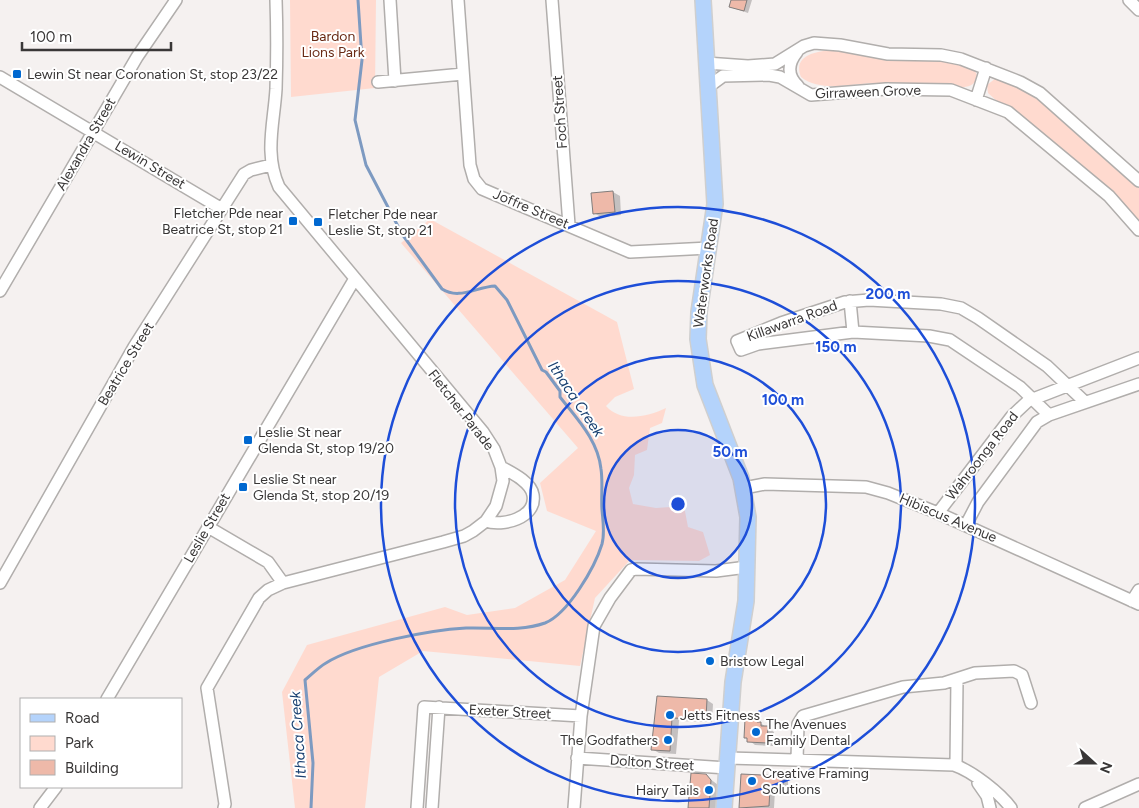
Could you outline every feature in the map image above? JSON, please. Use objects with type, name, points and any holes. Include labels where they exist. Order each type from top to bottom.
[{"type":"main road","name":"Waterworks Road","points":[[703,0],[715,195],[699,312],[698,339],[700,363],[710,398],[744,488],[748,517],[746,607],[733,682],[724,808]]},
{"type":"street","name":"Alexandra Street","points":[[0,291],[141,51],[176,0]]},
{"type":"street","name":"Fletcher Parade","points":[[224,808],[225,804],[207,688],[259,598],[268,590],[283,583],[464,536],[486,521],[496,506],[501,494],[503,481],[502,467],[494,449],[482,432],[354,280],[279,187],[271,165],[270,144],[276,90],[276,0]]},
{"type":"street","points":[[390,0],[395,81]]},
{"type":"street","name":"Joffre Street","points":[[458,0],[470,165],[474,179],[482,189],[630,252],[709,248]]},
{"type":"street","name":"Foch Street","points":[[552,0],[569,225]]},
{"type":"street","points":[[1129,0],[1139,10]]},
{"type":"street","name":"Girraween Grove","points":[[708,88],[722,76],[775,64],[804,46],[816,43],[840,45],[883,54],[940,55],[961,59],[1020,82],[1040,94],[1139,181]]},
{"type":"street","points":[[799,88],[792,80],[790,70],[794,55],[804,46]]},
{"type":"street","name":"Girraween Grove","points":[[706,63],[776,76],[809,94],[819,95],[886,89],[952,90],[1008,112],[1109,196],[1139,230]]},
{"type":"street","points":[[976,100],[986,68]]},
{"type":"street","points":[[378,82],[463,74]]},
{"type":"street","name":"Lewin Street","points":[[0,77],[94,131],[222,209]]},
{"type":"street","name":"Beatrice Street","points":[[0,583],[134,348],[244,174],[251,170],[271,165]]},
{"type":"street","name":"Leslie Street","points":[[108,698],[354,280]]},
{"type":"street","name":"Killawarra Road","points":[[850,301],[853,332]]},
{"type":"street","name":"Killawarra Road","points":[[1050,415],[1033,398],[950,340],[928,336],[853,332],[750,346],[741,350],[737,341],[765,329],[850,301],[941,304],[961,308],[1047,366],[1086,402]]},
{"type":"street","points":[[765,329],[769,338],[776,342]]},
{"type":"street","name":"Wahroonga Road","points":[[938,513],[1012,416],[1033,398],[1139,358]]},
{"type":"street","name":"Wahroonga Road","points":[[966,525],[978,502],[1028,432],[1040,420],[1139,384]]},
{"type":"street","points":[[486,521],[502,523],[513,520],[529,510],[533,502],[533,494],[526,484],[502,467]]},
{"type":"street","name":"Hibiscus Avenue","points":[[744,488],[765,484],[866,487],[888,493],[966,525],[1136,603]]},
{"type":"street","points":[[208,527],[268,562],[283,583]]},
{"type":"street","points":[[574,808],[581,716],[594,626],[610,598],[631,570],[716,571],[732,567],[747,567]]},
{"type":"street","points":[[1136,603],[1139,590]]},
{"type":"street","points":[[797,760],[798,724],[803,716],[890,690],[957,680],[975,673],[1018,671],[1023,676],[1031,703]]},
{"type":"street","points":[[957,680],[956,765],[994,790],[1014,808]]},
{"type":"street","points":[[417,808],[424,707],[439,707],[432,808]]},
{"type":"street","name":"Exeter Street","points":[[439,707],[581,716]]},
{"type":"street","name":"Dolton Street","points":[[577,758],[727,763],[797,760],[956,765]]},
{"type":"street","points":[[975,777],[986,794],[990,808]]},
{"type":"street","points":[[1085,808],[1139,784]]},
{"type":"street","points":[[40,808],[55,788]]},
{"type":"green space","name":"Bardon Lions Park","points":[[290,0],[376,0],[375,88],[291,97]]},
{"type":"green space","points":[[833,50],[901,55],[952,62],[974,70],[977,78],[968,87],[962,87],[877,83],[828,86],[809,82],[801,77],[799,70],[803,59],[813,53]]},
{"type":"green space","points":[[996,78],[1036,96],[1139,188],[1139,223],[1116,198],[1079,164],[988,93],[987,85]]},
{"type":"green space","points":[[430,219],[617,322],[634,389],[615,397],[606,406],[619,415],[634,417],[651,414],[666,408],[662,423],[650,428],[647,450],[635,455],[634,475],[629,488],[633,504],[656,508],[684,506],[688,527],[703,532],[710,555],[699,561],[630,560],[595,598],[580,666],[423,651],[379,677],[365,808],[295,808],[282,692],[307,645],[445,607],[467,615],[515,608],[565,580],[596,531],[547,511],[540,483],[578,448],[401,243]]},
{"type":"building","points":[[731,0],[747,0],[744,11],[729,7]]},
{"type":"building","points":[[613,191],[615,212],[593,214],[591,193]]},
{"type":"building","points":[[657,696],[707,699],[706,719],[672,718],[670,751],[651,750]]},
{"type":"building","name":"The Avenues Family Dental","points":[[745,719],[758,720],[757,722],[761,722],[761,726],[768,726],[767,743],[747,742],[747,738],[744,738]]},
{"type":"building","points":[[691,773],[706,774],[711,780],[709,808],[688,808]]},
{"type":"building","points":[[741,774],[783,776],[783,784],[779,784],[779,789],[770,788],[769,806],[739,808]]},
{"type":"waterway","name":"Ithaca Creek","points":[[311,808],[313,763],[305,680],[323,665],[339,656],[394,639],[451,629],[516,628],[545,623],[563,610],[580,589],[602,544],[604,527],[602,474],[596,449],[586,430],[560,397],[560,391],[546,372],[542,370],[507,300],[495,286],[461,293],[448,292],[442,289],[402,234],[366,165],[355,120],[362,60],[358,0]]},
{"type":"place","name":"Lewin St near Coronation St, stop 23/22","points":[[17,74]]},
{"type":"place","name":"Fletcher Pde near Beatrice St, stop 21","points":[[293,221]]},
{"type":"place","name":"Fletcher Pde near Leslie St, stop 21","points":[[318,222]]},
{"type":"place","name":"Leslie St near Glenda St, stop 19/20","points":[[248,440]]},
{"type":"place","name":"Leslie St near Glenda St, stop 20/19","points":[[243,487]]},
{"type":"place","name":"Bristow Legal","points":[[710,661]]},
{"type":"place","name":"Jetts Fitness","points":[[670,715]]},
{"type":"place","name":"The Avenues Family Dental","points":[[756,732]]},
{"type":"place","name":"The Godfathers","points":[[668,740]]},
{"type":"place","name":"Creative Framing Solutions","points":[[752,781]]},
{"type":"place","name":"Hairy Tails","points":[[709,790]]}]
